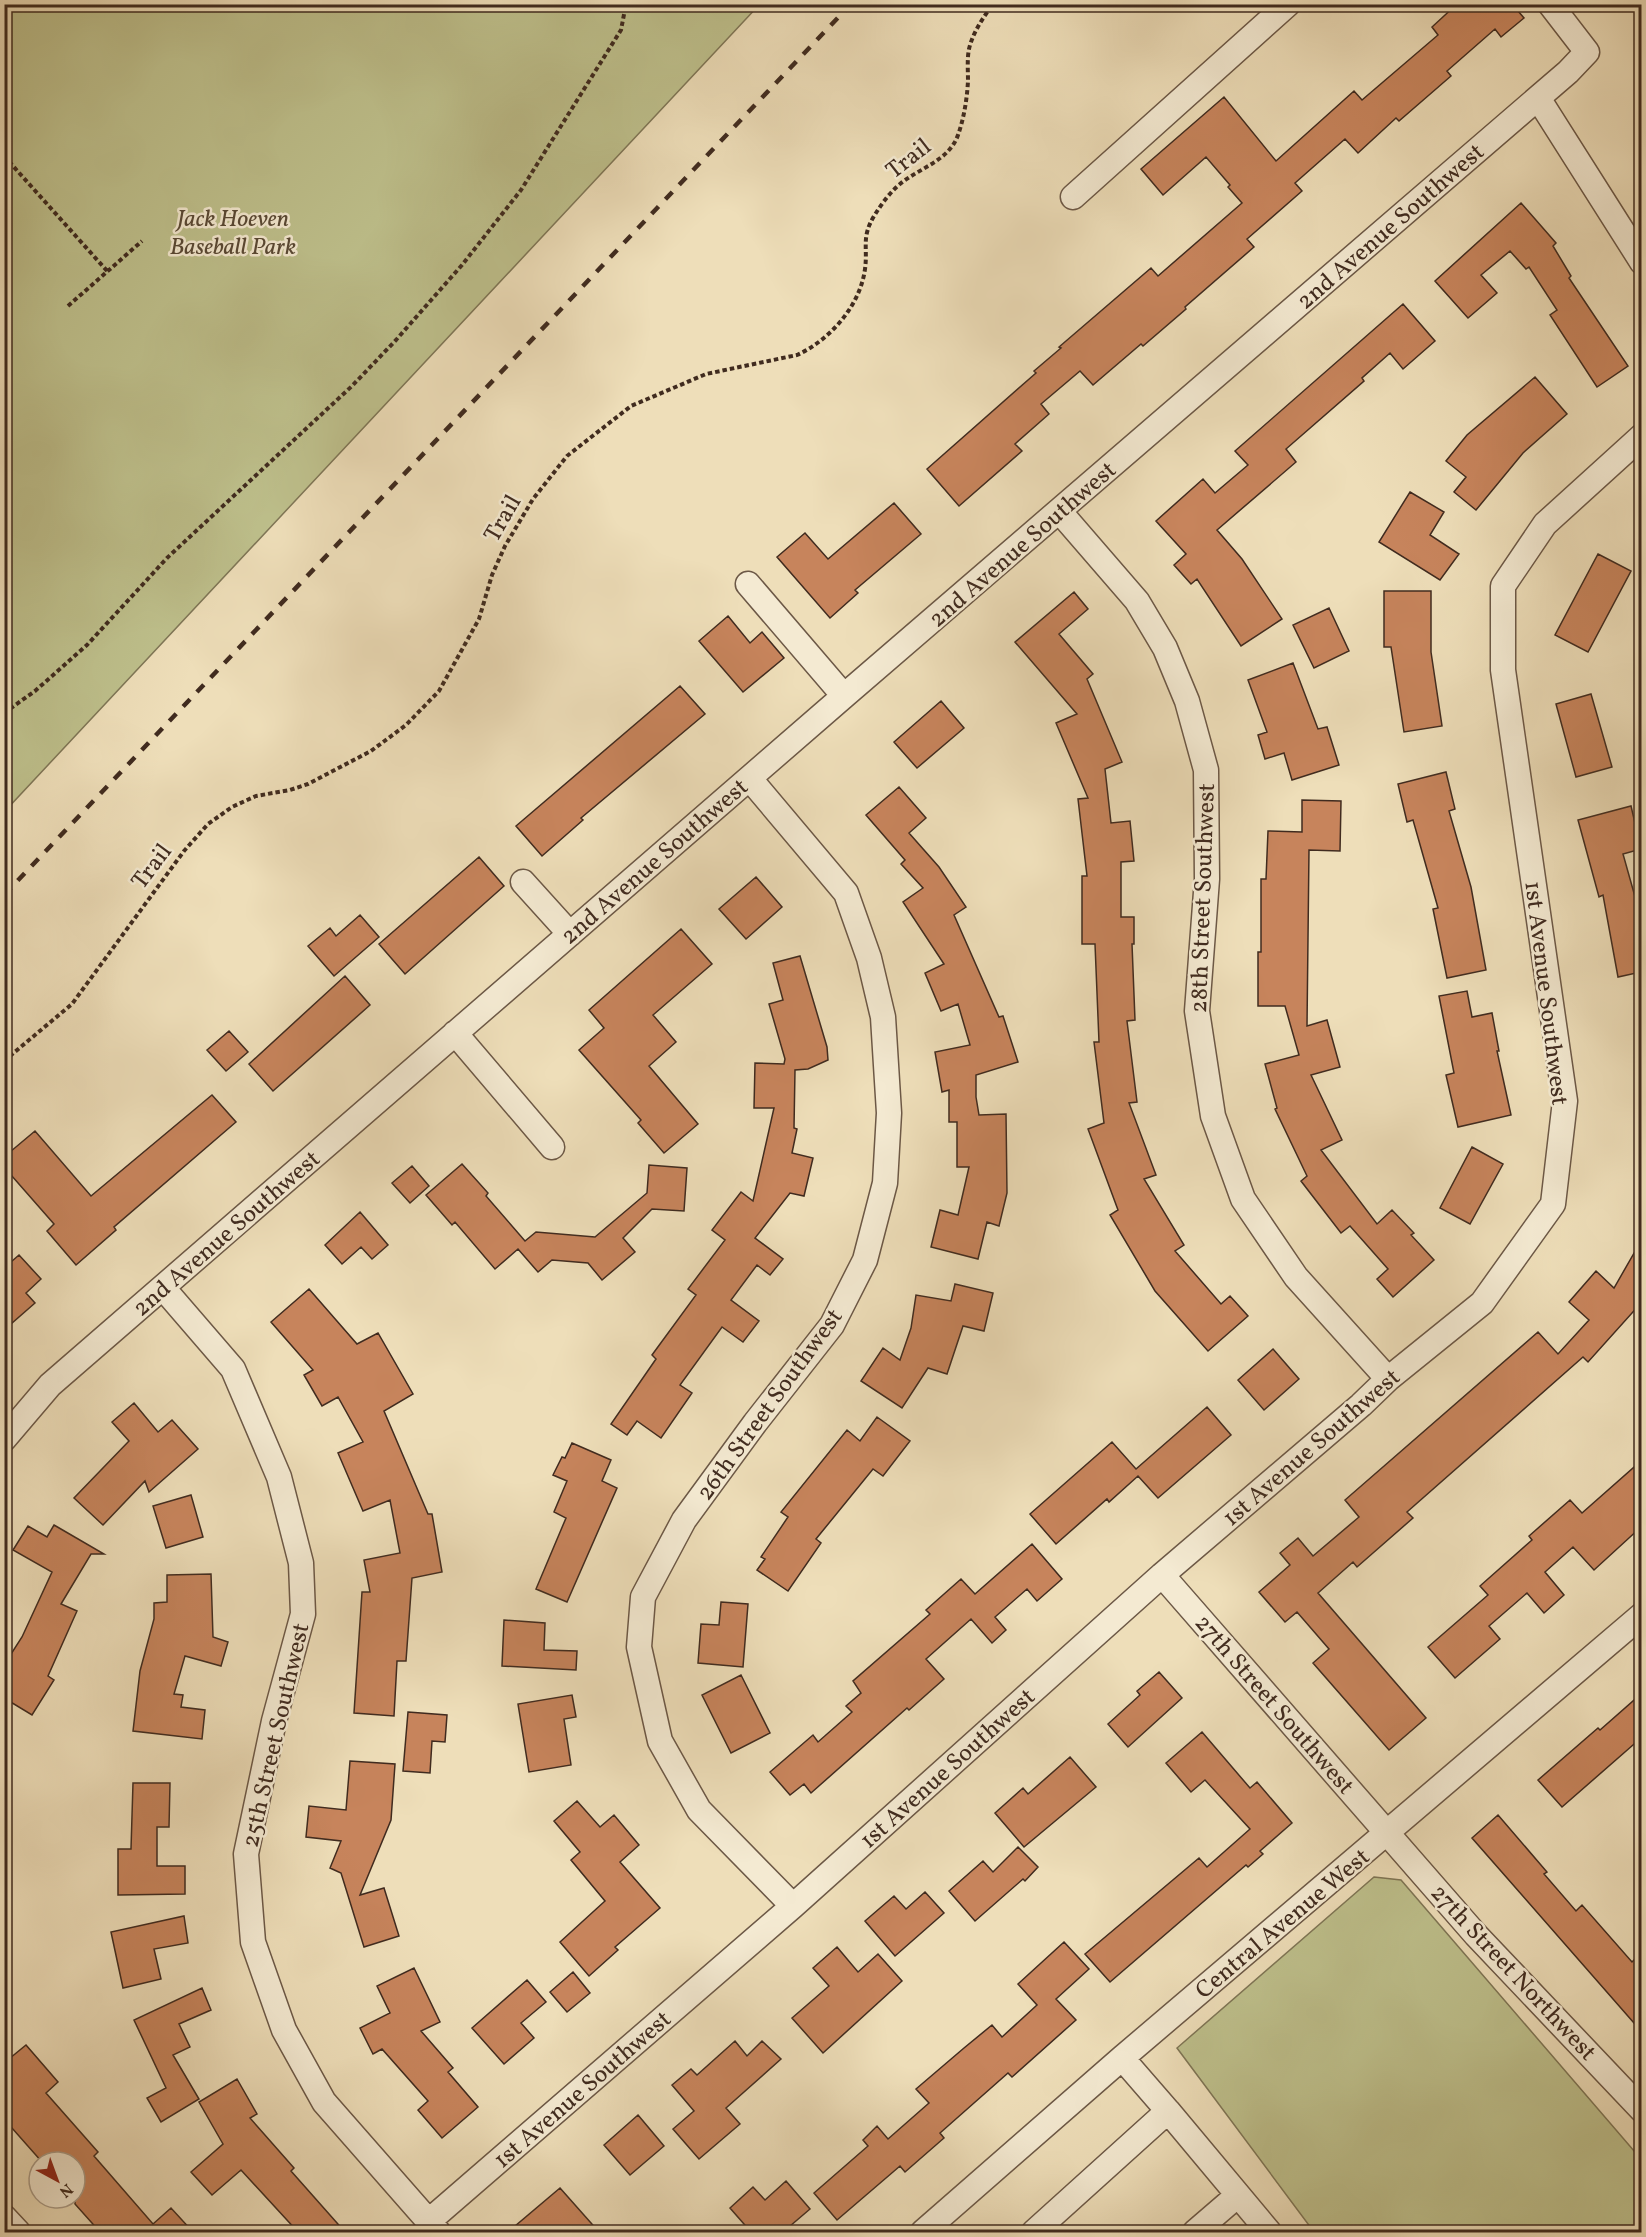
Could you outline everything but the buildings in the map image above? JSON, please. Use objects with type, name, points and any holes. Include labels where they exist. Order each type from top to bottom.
[{"type":"street","points":[[1073,197],[1288,4]]},
{"type":"street","name":"2nd Avenue Southwest","points":[[4,1439],[50,1385],[164,1289],[455,1033],[1568,72],[1587,52],[1550,4]]},
{"type":"street","points":[[1538,98],[1641,262]]},
{"type":"street","name":"1st Avenue Southwest","points":[[434,2227],[1162,1575],[1361,1405],[1388,1379],[1482,1302],[1553,1204],[1565,1101],[1503,670],[1503,586],[1545,524],[1641,436]]},
{"type":"street","name":"28th Street Southwest","points":[[1060,512],[1137,601],[1165,648],[1187,701],[1206,770],[1207,879],[1197,1011],[1213,1116],[1243,1199],[1296,1277],[1388,1379]]},
{"type":"street","points":[[748,584],[844,696]]},
{"type":"street","name":"26th Street Southwest","points":[[750,778],[846,893],[869,958],[883,1017],[889,1113],[885,1183],[865,1260],[832,1325],[684,1520],[643,1597],[639,1647],[660,1741],[699,1810],[793,1906]]},
{"type":"street","points":[[523,882],[570,934]]},
{"type":"street","points":[[455,1033],[552,1147]]},
{"type":"street","name":"25th Street Southwest","points":[[164,1289],[233,1369],[279,1477],[301,1563],[303,1614],[274,1721],[246,1854],[253,1942],[284,2030],[324,2102],[434,2227]]},
{"type":"street","name":"27th Street Southwest","points":[[1162,1575],[1388,1833]]},
{"type":"street","name":"Central Avenue West","points":[[923,2232],[1122,2058],[1641,1615]]},
{"type":"street","name":"27th Street Northwest","points":[[1388,1833],[1476,1935],[1641,2110]]},
{"type":"street","points":[[1122,2058],[1269,2232]]},
{"type":"street","points":[[1034,2232],[1168,2111]]},
{"type":"street","points":[[1195,2232],[1238,2195]]},
{"type":"street","points":[[4,2217],[18,2232]]},
{"type":"path","points":[[4,713],[35,692],[87,645],[167,558],[352,386],[462,265],[521,190],[621,30],[626,4]]},
{"type":"path","name":"Trail","points":[[4,1061],[72,1004],[184,851],[208,824],[232,807],[256,796],[308,784],[371,751],[406,725],[439,691],[479,619],[492,575],[505,546],[533,499],[567,456],[631,406],[706,374],[796,355],[810,349],[836,326],[860,289],[865,267],[864,243],[869,225],[881,205],[901,183],[932,165],[957,137],[964,110],[969,49],[980,21],[993,4]]},
{"type":"path","points":[[4,156],[108,272]]},
{"type":"path","points":[[68,306],[142,241]]},
{"type":"green space","name":"Jack Hoeven Baseball Park","points":[[4,5],[759,5],[5,811]]},
{"type":"green space","points":[[1374,1877],[1401,1880],[1641,2159],[1641,2232],[1314,2232],[1177,2048]]},
{"type":"railway","points":[[4,895],[851,4]]}]
